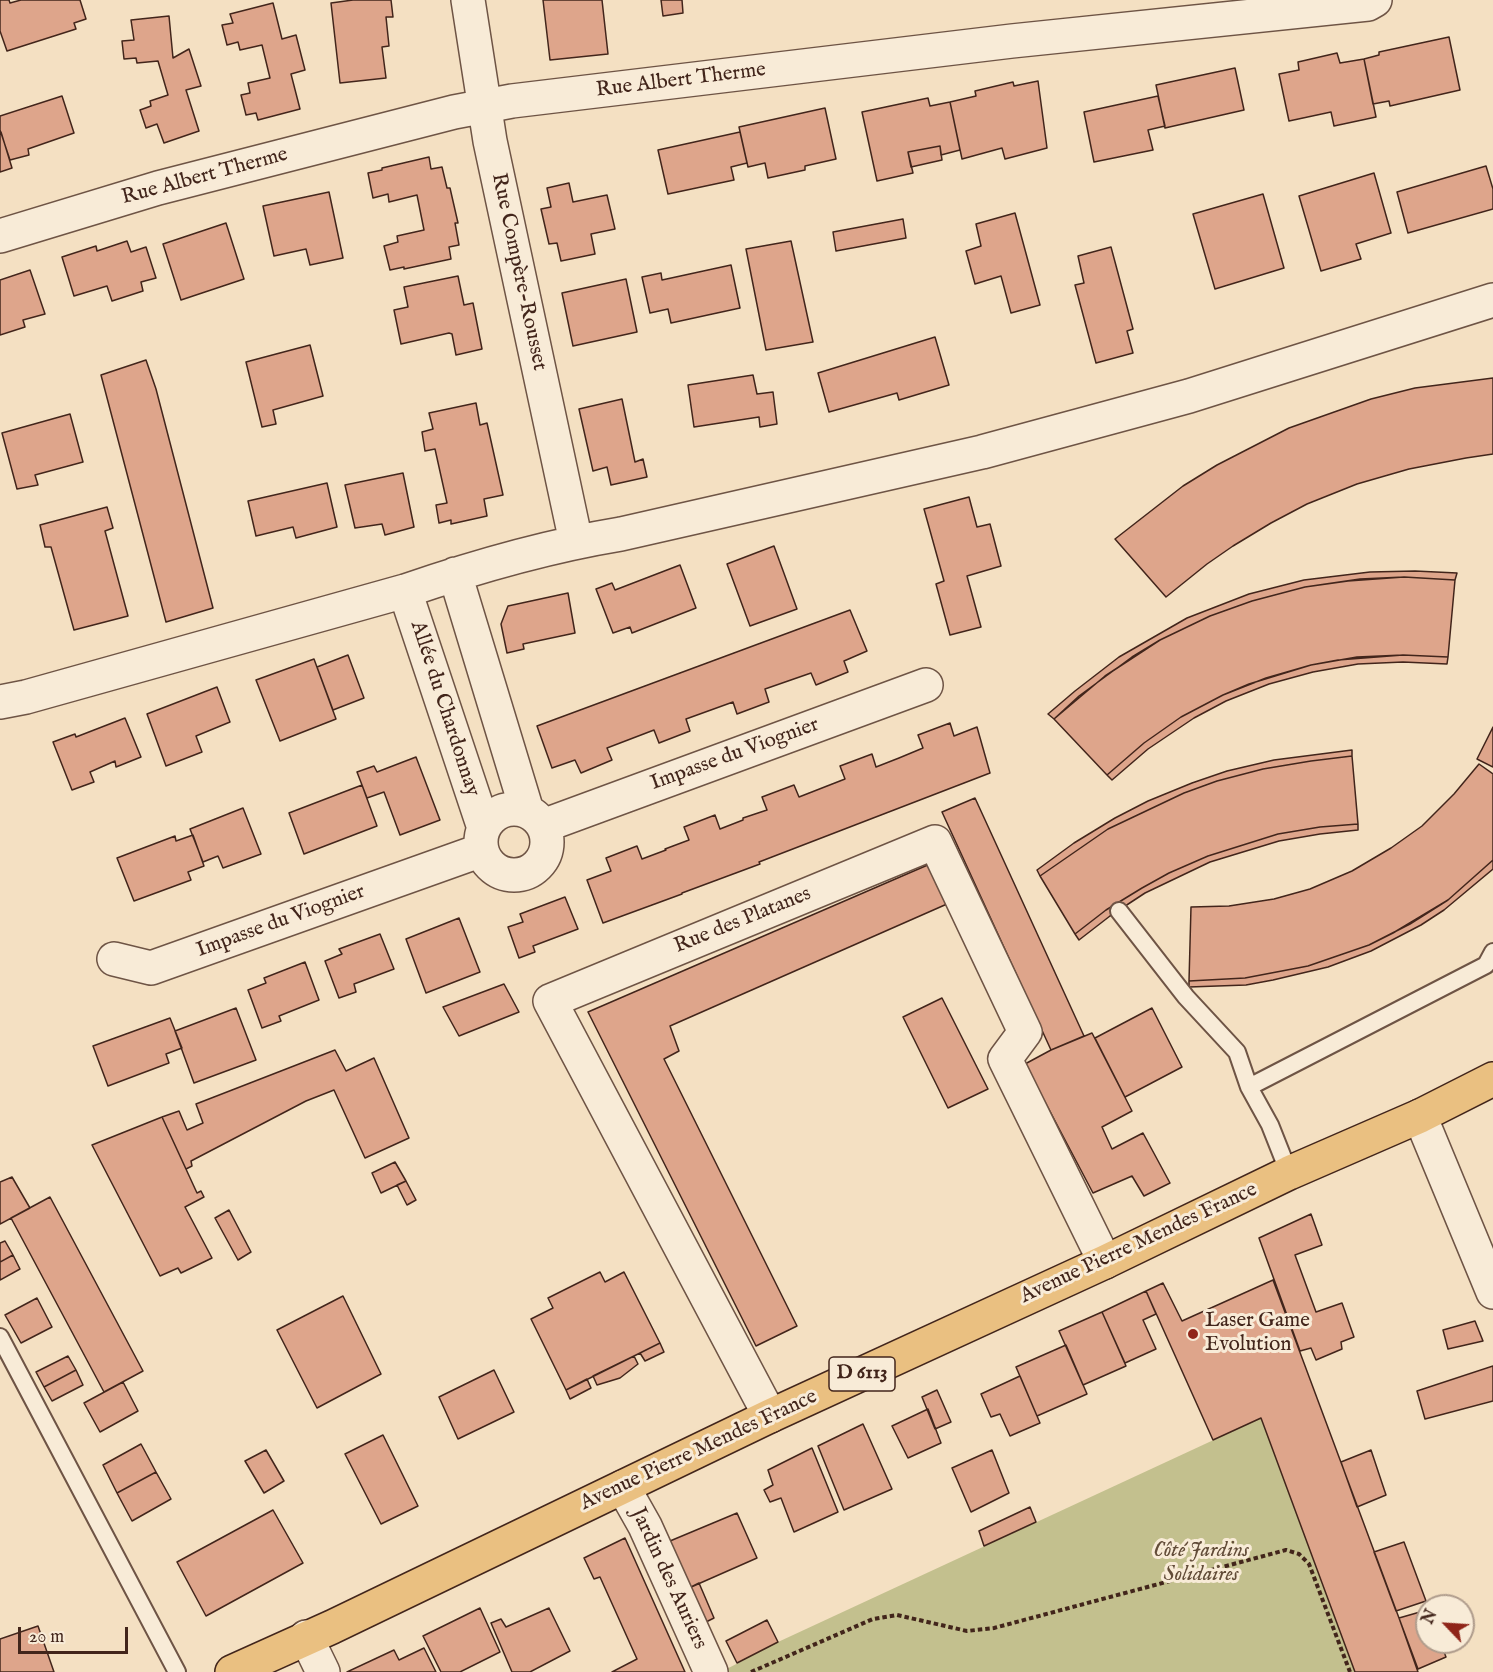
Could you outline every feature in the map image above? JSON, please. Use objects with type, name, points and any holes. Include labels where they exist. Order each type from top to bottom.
[{"type":"main road","name":"Avenue Pierre Mendes France","points":[[232,1672],[770,1416],[1105,1262],[1289,1173],[1492,1082]]},
{"type":"street","name":"Rue Compère-Rousset","points":[[468,0],[483,107],[576,542]]},
{"type":"street","name":"Rue Albert Therme","points":[[0,236],[158,188],[454,112],[483,107],[524,100],[1012,41],[1368,4],[1375,0]]},
{"type":"street","points":[[0,702],[38,694],[405,591],[454,574],[576,542],[621,534],[982,452],[1190,396],[1493,300]]},
{"type":"street","name":"Allée du Chardonnay","points":[[405,591],[483,839],[486,860],[494,869],[504,874],[515,876],[526,873],[536,867],[543,858],[547,848],[547,836],[535,818],[454,574]]},
{"type":"street","name":"Impasse du Viognier","points":[[535,818],[926,685]]},
{"type":"street","name":"Allée du Chardonnay","points":[[483,839],[489,819],[497,813],[517,808],[535,818]]},
{"type":"street","name":"Impasse du Viognier","points":[[114,959],[151,968],[483,839]]},
{"type":"street","name":"Rue des Platanes","points":[[770,1416],[550,1001],[935,842],[1025,1032],[1005,1059],[1105,1262]]},
{"type":"street","points":[[1420,1116],[1493,1292]]},
{"type":"street","name":"Jardin des Auriers","points":[[623,1487],[645,1526],[711,1672]]},
{"type":"street","points":[[306,1637],[323,1672]]},
{"type":"lane","points":[[1119,911],[1186,997],[1237,1052],[1249,1087],[1270,1125],[1289,1173]]},
{"type":"lane","points":[[1249,1087],[1486,964],[1493,952]]},
{"type":"lane","points":[[0,1337],[177,1672]]},
{"type":"path","points":[[751,1672],[873,1619],[897,1616],[967,1631],[994,1628],[1286,1550],[1299,1554],[1309,1564],[1350,1672]]},
{"type":"green space","name":"Côté Jardins Solidaires","points":[[1261,1418],[1355,1672],[721,1672],[778,1642]]},
{"type":"building","points":[[0,0],[9,0],[10,3],[21,0],[80,0],[86,19],[74,23],[76,29],[7,51],[0,31]]},
{"type":"building","points":[[353,0],[391,0],[393,17],[386,17],[389,46],[382,47],[386,78],[340,83],[331,3]]},
{"type":"building","points":[[543,0],[602,0],[608,54],[550,60]]},
{"type":"building","points":[[661,0],[682,0],[683,13],[663,16]]},
{"type":"building","points":[[273,3],[282,39],[296,35],[305,70],[291,74],[300,109],[258,120],[256,113],[246,115],[241,95],[250,93],[248,83],[270,78],[262,45],[240,50],[238,42],[227,45],[222,25],[233,23],[230,14]]},
{"type":"building","points":[[169,16],[173,58],[189,49],[201,86],[186,90],[199,131],[164,143],[157,124],[146,128],[140,110],[151,106],[150,101],[168,95],[158,61],[137,63],[136,58],[124,59],[122,41],[134,40],[131,20]]},
{"type":"building","points":[[1449,37],[1460,90],[1390,106],[1389,101],[1373,104],[1364,59],[1379,55],[1379,52]]},
{"type":"building","points":[[1337,53],[1340,63],[1364,59],[1376,117],[1334,126],[1331,112],[1289,121],[1279,74],[1299,70],[1298,62]]},
{"type":"building","points":[[1235,68],[1244,110],[1165,128],[1156,85]]},
{"type":"building","points":[[1038,81],[1047,148],[1005,159],[1002,148],[962,159],[950,102],[976,96],[975,91],[1013,82],[1014,86]]},
{"type":"building","points":[[62,96],[74,133],[28,149],[29,155],[10,160],[0,130],[0,116]]},
{"type":"building","points":[[1158,96],[1165,126],[1148,130],[1153,150],[1094,162],[1084,112]]},
{"type":"building","points":[[928,98],[930,106],[950,102],[960,150],[941,155],[940,146],[908,152],[913,173],[877,181],[862,112]]},
{"type":"building","points":[[825,108],[836,159],[805,166],[805,170],[768,178],[765,163],[748,167],[739,127]]},
{"type":"building","points":[[0,132],[12,168],[0,172]]},
{"type":"building","points":[[740,132],[747,163],[731,167],[734,180],[668,194],[658,150]]},
{"type":"building","points":[[940,146],[942,160],[911,167],[908,152]]},
{"type":"building","points":[[429,157],[431,169],[442,167],[447,188],[450,188],[458,223],[455,223],[459,245],[449,247],[451,259],[390,270],[384,246],[398,242],[397,236],[424,230],[417,195],[389,202],[388,194],[373,198],[368,173]]},
{"type":"building","points":[[1486,166],[1493,189],[1493,209],[1408,233],[1397,192]]},
{"type":"building","points":[[1374,173],[1391,233],[1356,244],[1361,259],[1321,271],[1299,196]]},
{"type":"building","points":[[569,183],[573,202],[607,195],[615,229],[591,234],[595,254],[561,261],[557,243],[549,244],[541,209],[551,207],[547,188]]},
{"type":"building","points":[[329,192],[343,258],[310,265],[306,249],[274,256],[263,206]]},
{"type":"building","points":[[1263,194],[1284,268],[1215,289],[1193,214]]},
{"type":"building","points":[[1015,213],[1040,305],[1011,313],[1001,276],[975,284],[966,251],[981,246],[976,224]]},
{"type":"building","points":[[903,219],[906,238],[836,251],[833,232]]},
{"type":"building","points":[[226,223],[244,279],[181,300],[163,244]]},
{"type":"building","points":[[127,241],[131,252],[146,247],[156,278],[141,282],[143,291],[112,301],[107,286],[74,296],[62,257],[96,246],[97,251]]},
{"type":"building","points":[[791,241],[813,342],[766,350],[746,249]]},
{"type":"building","points":[[1111,247],[1133,329],[1127,331],[1133,353],[1096,363],[1075,285],[1084,283],[1078,256]]},
{"type":"building","points":[[731,265],[740,308],[671,323],[668,309],[650,313],[642,277],[661,273],[662,280]]},
{"type":"building","points":[[30,270],[45,314],[23,320],[25,327],[0,335],[0,280]]},
{"type":"building","points":[[458,276],[464,305],[473,303],[482,349],[456,355],[452,334],[449,333],[401,344],[394,310],[408,307],[404,287]]},
{"type":"building","points":[[626,279],[637,332],[573,346],[562,293]]},
{"type":"building","points":[[935,337],[949,385],[899,400],[897,393],[829,412],[818,373]]},
{"type":"building","points":[[310,345],[323,396],[273,410],[276,424],[262,427],[246,362]]},
{"type":"building","points":[[146,360],[156,389],[213,608],[166,622],[101,375]]},
{"type":"building","points":[[753,375],[757,394],[773,392],[777,424],[760,427],[759,417],[694,427],[688,385]]},
{"type":"building","points":[[1493,378],[1493,454],[1409,469],[1357,484],[1307,504],[1233,546],[1166,597],[1115,539],[1183,486],[1217,465],[1289,428],[1371,399],[1415,388]]},
{"type":"building","points":[[622,399],[635,462],[643,459],[647,477],[611,485],[607,467],[593,471],[579,409]]},
{"type":"building","points":[[476,403],[480,425],[487,423],[503,495],[484,499],[487,516],[451,524],[451,520],[439,523],[436,505],[447,503],[435,449],[425,451],[422,432],[433,429],[429,413]]},
{"type":"building","points":[[70,414],[83,462],[35,475],[38,485],[17,489],[2,433]]},
{"type":"building","points":[[403,473],[414,527],[385,535],[382,524],[355,528],[345,485]]},
{"type":"building","points":[[327,483],[337,527],[296,538],[293,527],[256,536],[248,501]]},
{"type":"building","points":[[969,497],[977,527],[990,524],[1001,566],[967,576],[981,627],[950,635],[936,584],[944,581],[924,509]]},
{"type":"building","points":[[107,507],[113,528],[105,531],[128,616],[74,630],[51,547],[45,547],[40,525]]},
{"type":"building","points":[[774,546],[797,609],[750,626],[727,564]]},
{"type":"building","points":[[680,565],[696,608],[632,633],[630,627],[613,633],[596,589],[612,583],[615,590]]},
{"type":"building","points":[[1370,572],[1457,573],[1455,580],[1404,577],[1348,581],[1305,587],[1252,601],[1210,616],[1160,640],[1105,676],[1054,719],[1048,714],[1119,657],[1187,618],[1249,594],[1304,580]]},
{"type":"building","points":[[1404,577],[1455,580],[1448,657],[1403,655],[1357,657],[1311,665],[1266,678],[1223,695],[1181,717],[1144,743],[1107,775],[1054,719],[1079,696],[1132,657],[1160,640],[1210,616],[1252,601],[1305,587],[1360,579]]},
{"type":"building","points":[[568,593],[575,633],[523,644],[524,649],[507,653],[501,624],[508,606]]},
{"type":"building","points":[[850,610],[867,651],[844,661],[848,672],[816,685],[811,673],[765,689],[769,702],[737,714],[733,702],[686,719],[690,731],[659,743],[654,730],[607,748],[612,760],[581,773],[575,760],[552,768],[537,726]]},
{"type":"building","points":[[348,655],[364,698],[333,710],[317,667]]},
{"type":"building","points":[[1403,655],[1448,657],[1447,664],[1403,662],[1358,664],[1313,672],[1269,684],[1226,701],[1194,718],[1148,749],[1112,780],[1107,775],[1144,743],[1181,717],[1249,684],[1311,665],[1338,660]]},
{"type":"building","points":[[314,659],[336,719],[280,741],[256,680]]},
{"type":"building","points":[[217,687],[230,722],[196,736],[202,752],[166,766],[147,714]]},
{"type":"building","points":[[125,718],[141,757],[116,767],[115,761],[90,772],[94,782],[72,790],[53,742],[75,734],[76,737]]},
{"type":"building","points":[[950,723],[954,736],[977,727],[990,773],[603,923],[587,880],[611,871],[606,858],[637,846],[642,859],[666,850],[689,840],[684,827],[715,815],[720,829],[743,820],[743,818],[767,810],[762,797],[794,785],[799,797],[845,779],[840,766],[872,754],[876,767],[899,758],[923,748],[918,735]]},
{"type":"building","points":[[1493,727],[1493,767],[1477,759]]},
{"type":"building","points":[[1352,750],[1352,756],[1263,769],[1217,781],[1184,793],[1108,829],[1040,876],[1037,870],[1074,843],[1115,818],[1148,801],[1192,783],[1227,771],[1274,760]]},
{"type":"building","points":[[1352,756],[1358,824],[1278,834],[1208,856],[1142,888],[1106,910],[1075,934],[1040,876],[1108,829],[1184,793],[1217,781],[1263,769]]},
{"type":"building","points":[[416,757],[440,820],[400,835],[384,792],[367,798],[357,772],[374,766],[377,772]]},
{"type":"building","points":[[1479,764],[1493,774],[1493,860],[1448,900],[1369,945],[1308,966],[1245,978],[1189,981],[1191,907],[1229,906],[1274,899],[1310,889],[1352,871],[1422,826],[1454,794]]},
{"type":"building","points":[[362,785],[377,826],[304,854],[289,813]]},
{"type":"building","points":[[975,798],[1084,1036],[1051,1050],[942,812]]},
{"type":"building","points":[[243,808],[261,854],[223,868],[218,856],[203,862],[190,829]]},
{"type":"building","points":[[1358,824],[1358,830],[1279,841],[1210,862],[1145,893],[1079,940],[1075,934],[1106,910],[1142,888],[1208,856],[1278,834]]},
{"type":"building","points":[[193,835],[204,866],[188,872],[191,880],[134,901],[117,858],[175,836],[176,841]]},
{"type":"building","points":[[1493,860],[1493,869],[1444,910],[1421,925],[1371,951],[1328,967],[1273,980],[1246,985],[1189,987],[1189,981],[1245,978],[1308,966],[1369,945],[1410,924],[1448,900]]},
{"type":"building","points":[[930,864],[947,904],[670,1026],[679,1051],[664,1059],[797,1326],[756,1346],[588,1012]]},
{"type":"building","points":[[565,897],[578,929],[533,946],[535,952],[519,958],[508,927],[523,922],[520,914]]},
{"type":"building","points":[[459,918],[480,972],[426,993],[406,939]]},
{"type":"building","points":[[380,934],[394,969],[354,984],[356,992],[339,998],[325,961],[342,954],[339,949]]},
{"type":"building","points":[[305,962],[319,1000],[279,1016],[281,1021],[262,1028],[248,990],[266,983],[264,978]]},
{"type":"building","points":[[504,984],[519,1012],[459,1036],[443,1007]]},
{"type":"building","points":[[942,998],[988,1089],[948,1108],[903,1017]]},
{"type":"building","points":[[236,1008],[256,1060],[194,1083],[175,1031]]},
{"type":"building","points":[[1152,1008],[1182,1067],[1125,1097],[1095,1038]]},
{"type":"building","points":[[170,1018],[182,1048],[166,1054],[169,1063],[108,1086],[93,1046]]},
{"type":"building","points":[[1092,1033],[1132,1111],[1102,1127],[1112,1149],[1143,1133],[1170,1183],[1144,1196],[1132,1176],[1093,1193],[1025,1064]]},
{"type":"building","points":[[335,1050],[346,1071],[374,1058],[409,1138],[365,1158],[334,1090],[306,1101],[191,1161],[192,1166],[186,1169],[162,1117],[179,1111],[187,1130],[203,1123],[196,1104]]},
{"type":"building","points":[[162,1117],[197,1193],[201,1191],[204,1197],[185,1207],[212,1258],[181,1273],[178,1268],[160,1276],[92,1145]]},
{"type":"building","points":[[395,1162],[406,1181],[381,1193],[372,1173]]},
{"type":"building","points":[[12,1177],[30,1208],[0,1224],[0,1182]]},
{"type":"building","points":[[406,1181],[416,1200],[407,1205],[397,1185]]},
{"type":"building","points":[[50,1197],[143,1371],[104,1392],[11,1218]]},
{"type":"building","points":[[229,1210],[251,1252],[238,1260],[215,1218]]},
{"type":"building","points":[[1311,1214],[1322,1245],[1295,1255],[1316,1312],[1342,1303],[1354,1337],[1341,1342],[1342,1349],[1316,1360],[1311,1348],[1300,1351],[1259,1238]]},
{"type":"building","points":[[5,1241],[13,1255],[0,1262],[0,1243]]},
{"type":"building","points":[[13,1255],[20,1269],[0,1280],[0,1262]]},
{"type":"building","points":[[600,1272],[605,1282],[624,1272],[660,1343],[566,1390],[531,1319],[553,1308],[548,1298]]},
{"type":"building","points":[[1273,1280],[1418,1672],[1355,1672],[1261,1418],[1213,1440],[1146,1291],[1163,1283],[1182,1321]]},
{"type":"building","points":[[1146,1291],[1156,1314],[1143,1320],[1156,1349],[1125,1363],[1102,1312]]},
{"type":"building","points":[[343,1296],[381,1374],[317,1408],[277,1330]]},
{"type":"building","points":[[37,1298],[52,1327],[21,1343],[5,1315]]},
{"type":"building","points":[[1102,1312],[1126,1366],[1083,1385],[1059,1331]]},
{"type":"building","points":[[1475,1321],[1483,1341],[1448,1349],[1443,1330]]},
{"type":"building","points":[[660,1343],[664,1352],[645,1361],[640,1353]]},
{"type":"building","points":[[1066,1345],[1087,1394],[1037,1416],[1016,1367]]},
{"type":"building","points":[[68,1356],[76,1370],[44,1387],[36,1372]]},
{"type":"building","points":[[634,1356],[638,1364],[620,1378],[597,1385],[593,1376]]},
{"type":"building","points":[[1493,1366],[1493,1401],[1425,1419],[1417,1391]]},
{"type":"building","points":[[76,1370],[83,1385],[52,1401],[44,1387]]},
{"type":"building","points":[[494,1370],[514,1412],[458,1439],[439,1397]]},
{"type":"building","points":[[1020,1376],[1040,1423],[1010,1436],[1000,1414],[991,1417],[981,1394]]},
{"type":"building","points":[[587,1379],[591,1388],[570,1399],[566,1390]]},
{"type":"building","points":[[123,1382],[138,1411],[100,1432],[84,1403]]},
{"type":"building","points":[[937,1390],[951,1422],[935,1429],[922,1397]]},
{"type":"building","points":[[928,1409],[941,1443],[908,1458],[892,1426]]},
{"type":"building","points":[[863,1424],[892,1489],[844,1510],[818,1446]]},
{"type":"building","points":[[383,1435],[418,1506],[381,1524],[345,1454]]},
{"type":"building","points":[[141,1444],[156,1472],[117,1493],[103,1465]]},
{"type":"building","points":[[812,1448],[838,1512],[794,1532],[781,1498],[770,1502],[764,1490],[773,1485],[768,1470]]},
{"type":"building","points":[[266,1450],[284,1481],[264,1493],[245,1461]]},
{"type":"building","points":[[992,1450],[1009,1493],[971,1512],[952,1468]]},
{"type":"building","points":[[1371,1450],[1386,1495],[1357,1507],[1341,1462]]},
{"type":"building","points":[[156,1472],[171,1499],[132,1521],[117,1493]]},
{"type":"building","points":[[1030,1507],[1036,1522],[984,1546],[979,1531]]},
{"type":"building","points":[[273,1510],[303,1563],[206,1616],[177,1562]]},
{"type":"building","points":[[737,1513],[757,1558],[689,1588],[670,1541]]},
{"type":"building","points":[[625,1538],[685,1672],[612,1672],[637,1659],[600,1577],[594,1579],[584,1558]]},
{"type":"building","points":[[1404,1542],[1423,1594],[1415,1594],[1415,1605],[1396,1611],[1374,1552]]},
{"type":"building","points":[[699,1583],[714,1618],[704,1623],[689,1588]]},
{"type":"building","points":[[480,1608],[500,1652],[460,1672],[441,1672],[423,1636]]},
{"type":"building","points":[[549,1608],[570,1651],[530,1672],[512,1672],[491,1623],[501,1619],[506,1627]]},
{"type":"building","points":[[1415,1613],[1415,1654],[1445,1654],[1446,1657],[1418,1669],[1399,1618]]},
{"type":"building","points":[[767,1620],[778,1642],[737,1663],[726,1641]]},
{"type":"building","points":[[38,1626],[54,1672],[0,1672],[0,1639]]},
{"type":"building","points":[[424,1648],[436,1672],[347,1672],[394,1650],[399,1660]]},
{"type":"place","name":"Laser Game Evolution","points":[[1193,1334]]}]
